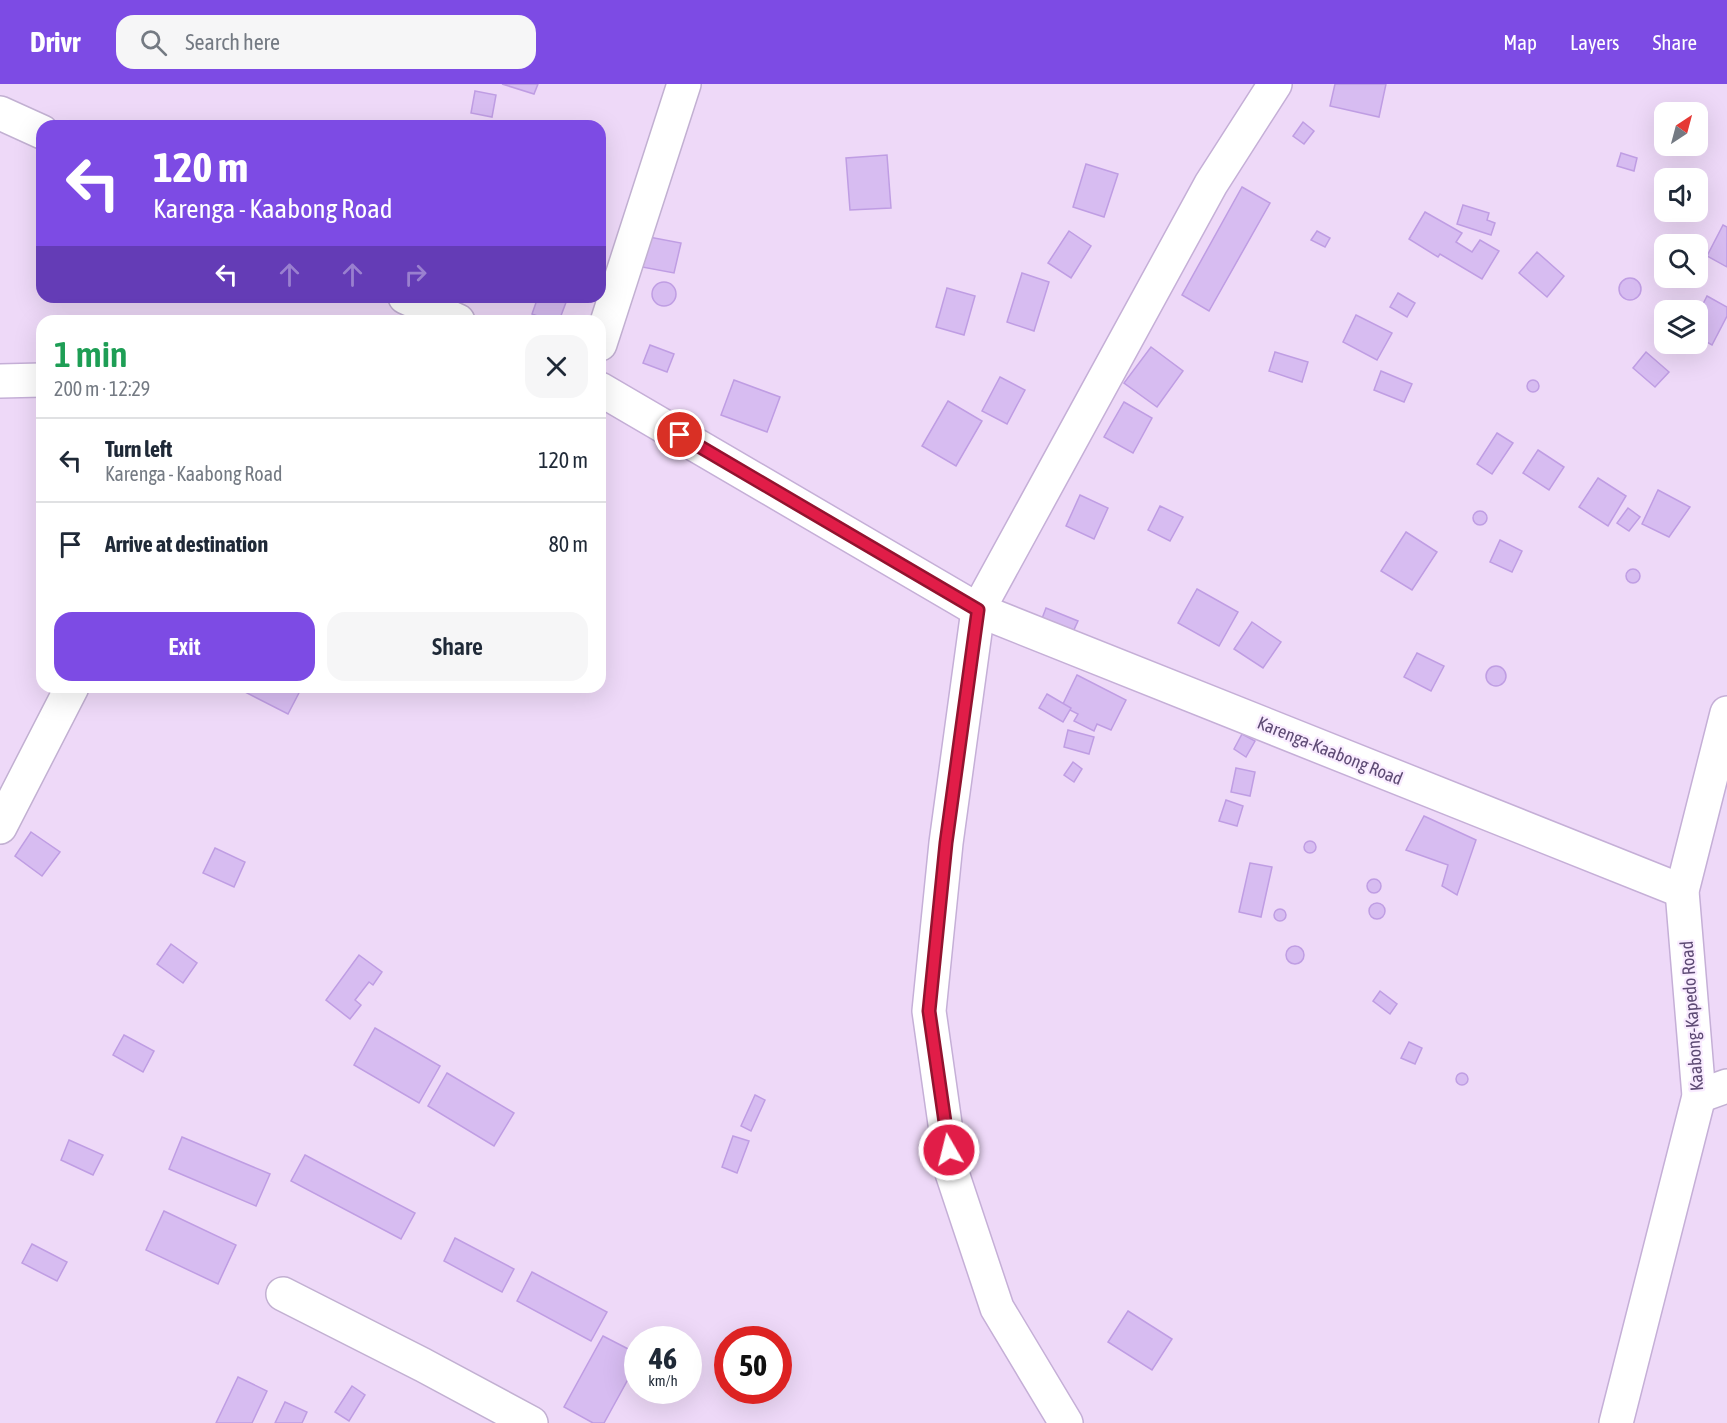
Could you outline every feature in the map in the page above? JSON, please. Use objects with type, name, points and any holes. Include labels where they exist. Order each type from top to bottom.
[{"type":"street","points":[[606,325],[684,84]]},
{"type":"street","points":[[1066,1423],[997,1308],[978,1252],[952,1173],[929,1011],[946,843],[978,610],[1211,184],[1275,84]]},
{"type":"street","points":[[0,113],[36,129]]},
{"type":"street","points":[[418,303],[445,315]]},
{"type":"street","points":[[0,381],[36,380]]},
{"type":"street","name":"Karenga-Kaabong Road","points":[[606,392],[978,610],[1682,891]]},
{"type":"street","points":[[0,828],[69,693]]},
{"type":"street","name":"Kaabong-Kapedo Road","points":[[1616,1423],[1713,1091],[1682,891],[1727,713]]},
{"type":"street","points":[[283,1294],[531,1423]]},
{"type":"shaded area","points":[[0,84],[1727,84],[1727,1423],[0,1423]]},
{"type":"building","points":[[502,84],[538,84],[534,94]]},
{"type":"building","points":[[1335,84],[1386,84],[1379,117],[1330,106]]},
{"type":"building","points":[[475,91],[496,95],[492,117],[471,113]]},
{"type":"building","points":[[1303,122],[1314,131],[1304,144],[1293,136]]},
{"type":"building","points":[[1621,153],[1637,158],[1634,171],[1617,166]]},
{"type":"building","points":[[887,155],[891,208],[850,210],[846,158]]},
{"type":"building","points":[[1086,164],[1118,174],[1104,217],[1073,207]]},
{"type":"building","points":[[1242,187],[1270,203],[1209,311],[1182,295]]},
{"type":"building","points":[[1463,205],[1489,213],[1487,220],[1495,223],[1491,235],[1457,224]]},
{"type":"building","points":[[1425,212],[1462,233],[1456,242],[1472,252],[1480,240],[1499,251],[1482,279],[1440,254],[1438,257],[1409,239]]},
{"type":"building","points":[[1723,225],[1727,227],[1727,267],[1708,257]]},
{"type":"building","points":[[1069,231],[1091,246],[1071,278],[1048,263]]},
{"type":"building","points":[[1317,231],[1330,238],[1325,247],[1311,240]]},
{"type":"building","points":[[649,237],[681,243],[674,273],[642,267]]},
{"type":"building","points":[[1537,252],[1564,276],[1547,297],[1519,273]]},
{"type":"building","points":[[1022,273],[1049,282],[1034,331],[1007,322]]},
{"type":"building","points":[[1630,278],[1638,281],[1641,289],[1638,297],[1630,300],[1622,297],[1619,289],[1622,281]]},
{"type":"building","points":[[664,282],[673,285],[676,294],[673,303],[664,306],[655,303],[652,294],[655,285]]},
{"type":"building","points":[[947,288],[975,296],[964,335],[936,327]]},
{"type":"building","points":[[1398,293],[1415,303],[1407,317],[1390,307]]},
{"type":"building","points":[[1707,296],[1727,307],[1727,316],[1712,345],[1708,343],[1708,300],[1705,300]]},
{"type":"building","points":[[536,303],[566,303],[561,315],[532,314]]},
{"type":"building","points":[[1356,315],[1392,333],[1377,360],[1343,342]]},
{"type":"building","points":[[650,345],[674,354],[667,372],[643,363]]},
{"type":"building","points":[[1151,347],[1183,371],[1157,407],[1124,383]]},
{"type":"building","points":[[1275,352],[1308,362],[1302,382],[1269,371]]},
{"type":"building","points":[[1646,352],[1669,372],[1655,387],[1633,368]]},
{"type":"building","points":[[1381,371],[1412,384],[1404,402],[1374,390]]},
{"type":"building","points":[[1000,377],[1025,390],[1007,424],[982,411]]},
{"type":"building","points":[[734,380],[780,397],[767,432],[721,415]]},
{"type":"building","points":[[1535,380],[1539,386],[1535,392],[1531,392],[1527,384]]},
{"type":"building","points":[[948,401],[982,421],[956,466],[922,446]]},
{"type":"building","points":[[1124,402],[1152,418],[1133,453],[1104,437]]},
{"type":"building","points":[[1497,433],[1513,443],[1492,474],[1477,464]]},
{"type":"building","points":[[1538,450],[1564,467],[1549,490],[1523,473]]},
{"type":"building","points":[[1598,478],[1626,496],[1608,526],[1579,507]]},
{"type":"building","points":[[1658,490],[1690,507],[1669,537],[1642,524]]},
{"type":"building","points":[[1080,495],[1108,508],[1094,539],[1066,526]]},
{"type":"building","points":[[1160,506],[1183,517],[1170,541],[1148,530]]},
{"type":"building","points":[[1628,508],[1640,517],[1629,531],[1617,523]]},
{"type":"building","points":[[1480,511],[1485,513],[1487,518],[1485,523],[1480,525],[1475,523],[1473,518],[1475,513]]},
{"type":"building","points":[[1406,532],[1437,552],[1412,590],[1381,571]]},
{"type":"building","points":[[1500,540],[1522,551],[1512,572],[1490,562]]},
{"type":"building","points":[[1633,569],[1638,571],[1640,576],[1638,581],[1633,583],[1628,581],[1626,576],[1628,571]]},
{"type":"building","points":[[1197,589],[1238,612],[1219,646],[1178,623]]},
{"type":"building","points":[[1046,608],[1078,621],[1072,634],[1041,621]]},
{"type":"building","points":[[1252,622],[1281,642],[1263,668],[1234,649]]},
{"type":"building","points":[[1417,653],[1444,666],[1431,691],[1404,677]]},
{"type":"building","points":[[1496,666],[1503,669],[1506,676],[1503,683],[1496,686],[1489,683],[1486,676],[1489,669]]},
{"type":"building","points":[[1077,675],[1126,700],[1111,730],[1097,724],[1094,731],[1074,721],[1078,714],[1062,706]]},
{"type":"building","points":[[247,693],[299,693],[288,714]]},
{"type":"building","points":[[1047,694],[1071,708],[1063,722],[1039,708]]},
{"type":"building","points":[[1068,730],[1094,737],[1089,754],[1064,747]]},
{"type":"building","points":[[1242,734],[1255,741],[1246,757],[1234,749]]},
{"type":"building","points":[[1073,762],[1082,769],[1074,782],[1064,775]]},
{"type":"building","points":[[1236,768],[1255,772],[1250,796],[1231,792]]},
{"type":"building","points":[[1226,800],[1243,806],[1237,826],[1219,821]]},
{"type":"building","points":[[1424,816],[1476,840],[1457,895],[1442,886],[1448,865],[1406,850]]},
{"type":"building","points":[[31,832],[60,852],[42,876],[15,856]]},
{"type":"building","points":[[1312,841],[1316,847],[1312,853],[1308,853],[1304,845]]},
{"type":"building","points":[[215,848],[245,862],[234,887],[203,873]]},
{"type":"building","points":[[1250,863],[1272,867],[1261,917],[1239,912]]},
{"type":"building","points":[[1374,879],[1379,881],[1381,886],[1379,891],[1374,893],[1369,891],[1367,886],[1369,881]]},
{"type":"building","points":[[1374,903],[1380,903],[1385,911],[1383,917],[1374,919],[1369,914],[1369,908]]},
{"type":"building","points":[[1282,909],[1286,915],[1282,921],[1278,921],[1274,913]]},
{"type":"building","points":[[171,944],[197,963],[183,983],[157,964]]},
{"type":"building","points":[[1295,946],[1301,949],[1304,955],[1301,961],[1295,964],[1289,961],[1286,955],[1289,949]]},
{"type":"building","points":[[359,955],[382,972],[373,985],[369,982],[355,1000],[361,1005],[350,1019],[326,1000]]},
{"type":"building","points":[[1380,991],[1397,1004],[1390,1014],[1373,1001]]},
{"type":"building","points":[[375,1028],[440,1066],[419,1103],[354,1065]]},
{"type":"building","points":[[124,1035],[154,1051],[143,1072],[113,1055]]},
{"type":"building","points":[[1409,1042],[1422,1048],[1415,1064],[1401,1058]]},
{"type":"building","points":[[447,1073],[514,1113],[494,1146],[428,1106]]},
{"type":"building","points":[[1464,1073],[1467,1074],[1467,1084],[1460,1085],[1457,1084],[1456,1077],[1457,1074]]},
{"type":"building","points":[[755,1095],[765,1100],[751,1131],[741,1126]]},
{"type":"building","points":[[733,1136],[749,1141],[737,1173],[722,1167]]},
{"type":"building","points":[[182,1137],[270,1174],[256,1206],[169,1169]]},
{"type":"building","points":[[69,1140],[103,1155],[93,1175],[61,1160]]},
{"type":"building","points":[[305,1155],[415,1213],[401,1239],[291,1181]]},
{"type":"building","points":[[164,1211],[236,1245],[218,1284],[146,1250]]},
{"type":"building","points":[[455,1238],[514,1269],[502,1292],[444,1261]]},
{"type":"building","points":[[32,1244],[67,1262],[57,1281],[22,1263]]},
{"type":"building","points":[[532,1272],[607,1312],[591,1341],[517,1301]]},
{"type":"building","points":[[1128,1311],[1172,1339],[1152,1370],[1108,1342]]},
{"type":"building","points":[[603,1336],[624,1347],[624,1387],[604,1423],[593,1423],[564,1407]]},
{"type":"building","points":[[238,1377],[267,1391],[252,1423],[216,1423]]},
{"type":"building","points":[[352,1386],[365,1395],[349,1421],[335,1412]]},
{"type":"building","points":[[285,1402],[307,1412],[302,1423],[275,1423]]},
{"type":"route","points":[[680,435],[978,610],[946,843],[929,1011],[949,1150]]}]
